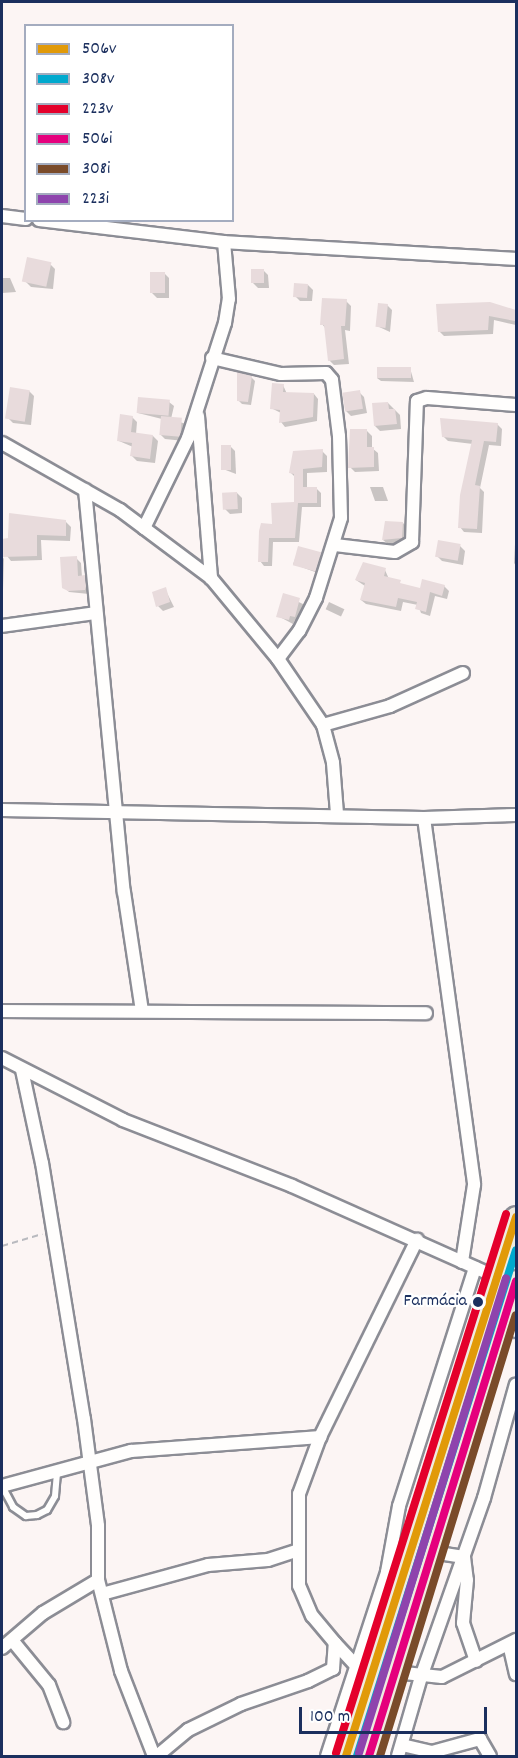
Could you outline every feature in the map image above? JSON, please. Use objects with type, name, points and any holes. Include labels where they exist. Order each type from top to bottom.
[{"type":"main road","points":[[346,1756],[363,1672],[445,1441],[516,1217]]},
{"type":"main road","points":[[369,1756],[432,1552],[510,1327],[516,1281]]},
{"type":"street","points":[[2,216],[24,219]]},
{"type":"street","points":[[56,222],[224,242],[516,259]]},
{"type":"street","points":[[144,528],[198,412],[229,299],[224,242]]},
{"type":"street","points":[[212,358],[281,374],[331,376],[343,490],[335,544],[316,598],[299,631],[278,659]]},
{"type":"street","points":[[335,544],[395,552],[411,542],[417,401],[449,399],[516,405]]},
{"type":"street","points":[[198,412],[211,578]]},
{"type":"street","points":[[2,443],[85,490],[144,528],[211,578],[278,659],[324,725],[333,763],[338,814]]},
{"type":"street","points":[[85,490],[124,892],[142,1011]]},
{"type":"street","points":[[2,626],[96,613]]},
{"type":"street","points":[[324,725],[390,706],[463,673]]},
{"type":"street","points":[[2,810],[338,814],[424,819],[516,816]]},
{"type":"street","points":[[424,819],[474,1185],[462,1262]]},
{"type":"street","points":[[2,1011],[426,1013]]},
{"type":"street","points":[[2,1058],[123,1120],[417,1240],[496,1277]]},
{"type":"street","points":[[22,1070],[53,1231],[89,1461],[98,1526],[98,1580],[121,1671],[155,1756],[199,1724],[241,1704],[322,1676],[333,1668],[335,1643]]},
{"type":"street","points":[[363,1672],[312,1616],[298,1586],[299,1494],[320,1437],[417,1240]]},
{"type":"street","points":[[327,1756],[363,1672],[387,1572],[399,1506],[423,1437],[475,1268]]},
{"type":"street","points":[[490,1756],[480,1739],[433,1754],[400,1751],[421,1677],[464,1557],[516,1384]]},
{"type":"street","points":[[2,1486],[89,1461],[184,1444],[320,1437]]},
{"type":"street","points":[[423,1437],[445,1441]]},
{"type":"street","points":[[102,1594],[208,1565],[268,1560],[298,1550]]},
{"type":"street","points":[[432,1552],[464,1557]]},
{"type":"street","points":[[464,1557],[466,1580],[463,1623],[476,1661]]},
{"type":"street","points":[[63,1722],[49,1685],[5,1644],[43,1613],[98,1580]]},
{"type":"street","points":[[395,1672],[421,1677],[442,1677],[513,1642],[516,1674]]},
{"type":"lane","points":[[2,1486],[13,1507],[26,1516],[37,1515],[47,1510],[55,1496],[57,1470]]},
{"type":"path","points":[[2,1246],[53,1231]]},
{"type":"building","points":[[27,257],[51,262],[46,287],[22,281]]},
{"type":"building","points":[[251,269],[264,269],[264,283],[251,283]]},
{"type":"building","points":[[150,272],[165,272],[165,293],[150,293]]},
{"type":"building","points":[[294,283],[308,284],[307,298],[293,297]]},
{"type":"building","points":[[322,298],[347,299],[345,326],[341,326],[344,359],[328,361],[324,325],[320,325]]},
{"type":"building","points":[[490,302],[516,310],[515,321],[489,316],[488,330],[438,332],[436,304]]},
{"type":"building","points":[[378,303],[388,304],[385,328],[375,327]]},
{"type":"building","points":[[377,367],[411,367],[411,378],[377,378]]},
{"type":"building","points":[[237,372],[252,376],[248,402],[237,401]]},
{"type":"building","points":[[272,383],[284,384],[283,392],[314,393],[313,417],[279,423],[280,410],[270,409]]},
{"type":"building","points":[[10,387],[30,390],[25,422],[5,419]]},
{"type":"building","points":[[360,390],[363,409],[345,412],[342,393]]},
{"type":"building","points":[[138,397],[170,400],[168,416],[137,413]]},
{"type":"building","points":[[388,402],[389,409],[395,409],[397,424],[374,426],[372,403]]},
{"type":"building","points":[[120,414],[133,416],[131,432],[153,435],[150,459],[130,456],[132,443],[117,441]]},
{"type":"building","points":[[161,416],[182,418],[180,437],[159,435]]},
{"type":"building","points":[[440,418],[498,423],[496,442],[484,441],[475,485],[480,486],[477,529],[458,528],[460,495],[472,440],[442,437]]},
{"type":"building","points":[[350,429],[367,429],[367,447],[374,447],[374,467],[348,468]]},
{"type":"building","points":[[221,445],[231,445],[231,470],[221,470]]},
{"type":"building","points":[[323,449],[322,467],[303,469],[303,487],[317,487],[317,503],[298,503],[295,538],[269,538],[268,562],[258,562],[259,531],[261,523],[272,524],[271,503],[294,502],[294,474],[289,473],[293,451]]},
{"type":"building","points":[[237,492],[238,509],[223,510],[222,493]]},
{"type":"building","points":[[9,513],[66,520],[66,536],[37,535],[37,556],[2,557],[2,539],[8,538]]},
{"type":"building","points":[[385,521],[403,522],[402,538],[382,540]]},
{"type":"building","points":[[438,540],[461,544],[458,561],[435,557]]},
{"type":"building","points":[[298,546],[321,552],[316,572],[293,565]]},
{"type":"building","points":[[77,556],[78,576],[85,575],[85,590],[68,591],[62,588],[60,557]]},
{"type":"building","points":[[363,562],[386,568],[384,576],[401,580],[400,583],[420,588],[422,579],[445,585],[442,596],[430,592],[426,612],[415,609],[417,602],[398,598],[396,607],[360,600],[365,583],[355,580]]},
{"type":"building","points":[[166,587],[170,602],[156,607],[152,592]]},
{"type":"building","points":[[283,593],[300,598],[295,617],[290,616],[289,620],[276,617]]},
{"type":"transit line","name":"223v","points":[[336,1753],[506,1214]]},
{"type":"transit line","name":"506v","points":[[346,1756],[516,1217]]},
{"type":"transit line","name":"308v","points":[[357,1756],[516,1250]]},
{"type":"transit line","name":"223i","points":[[359,1753],[506,1278]]},
{"type":"transit line","name":"506i","points":[[369,1756],[516,1281]]},
{"type":"transit line","name":"308i","points":[[380,1756],[516,1315]]},
{"type":"place","name":"Farmácia","points":[[478,1302]]}]
